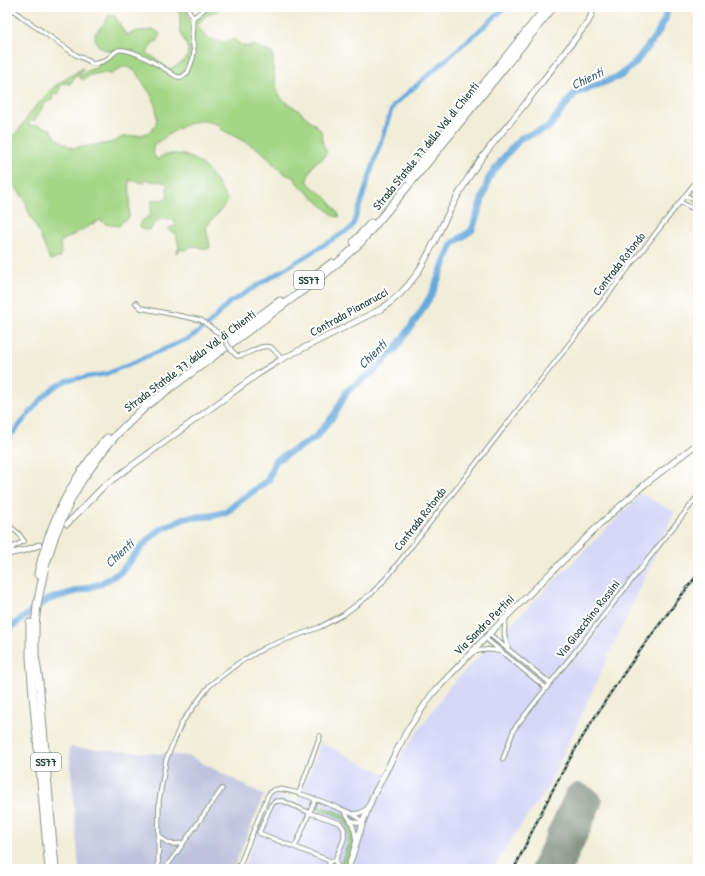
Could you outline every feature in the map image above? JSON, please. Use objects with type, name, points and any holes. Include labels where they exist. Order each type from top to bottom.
[{"type":"highway","name":"Strada Statale 77 della Val di Chienti","points":[[49,869],[33,695],[33,656],[30,627],[40,564],[52,527],[72,487],[100,446],[123,421],[144,402],[322,270],[356,240],[547,7]]},
{"type":"highway","name":"Strada Statale 77 della Val di Chienti","points":[[34,605],[48,554],[65,510],[89,469],[117,434],[146,406],[325,274],[354,248],[380,221],[553,7]]},
{"type":"highway","name":"Strada Statale 77 della Val di Chienti","points":[[33,656],[39,681],[54,869]]},
{"type":"street","points":[[10,7],[23,18],[76,55],[92,64],[101,62],[117,50],[121,50],[135,53],[178,77],[182,77],[188,72],[193,58],[194,52],[192,37],[194,18],[207,7]]},
{"type":"street","points":[[187,7],[190,14],[194,18]]},
{"type":"street","name":"Contrada Pianarucci","points":[[67,524],[104,486],[258,374],[282,359],[381,309],[404,292],[416,276],[425,260],[462,186],[491,144],[524,105],[588,22],[593,7]]},
{"type":"street","name":"Contrada Rotondo","points":[[158,869],[159,801],[166,760],[182,722],[210,685],[237,664],[266,647],[320,627],[338,618],[357,605],[385,579],[698,179]]},
{"type":"street","points":[[685,195],[698,202]]},
{"type":"street","points":[[680,202],[698,211]]},
{"type":"street","points":[[136,303],[141,308],[201,320],[207,323],[221,335],[232,351],[238,356],[244,355],[259,346],[271,347],[282,359]]},
{"type":"street","name":"Via Sandro Pertini","points":[[348,869],[369,808],[408,729],[419,710],[432,693],[507,616],[624,502],[698,443]]},
{"type":"street","name":"Via Gioacchino Rossini","points":[[502,759],[514,729],[698,496]]},
{"type":"street","points":[[7,524],[18,533],[24,541],[13,547],[8,554]]},
{"type":"street","points":[[8,554],[26,550],[39,544]]},
{"type":"street","points":[[507,616],[504,626],[505,638],[510,649]]},
{"type":"street","points":[[489,634],[510,649],[550,683]]},
{"type":"street","points":[[485,638],[546,688]]},
{"type":"street","points":[[466,657],[474,652],[485,650],[495,650],[504,653]]},
{"type":"street","points":[[523,668],[527,664]]},
{"type":"street","points":[[298,793],[320,736]]},
{"type":"street","points":[[165,869],[222,789]]},
{"type":"street","points":[[238,869],[270,792],[277,789],[298,793],[343,810],[353,814],[363,822]]},
{"type":"street","points":[[335,860],[330,861],[259,833],[271,805],[276,801],[283,800],[340,823],[344,829],[344,839],[335,860],[337,866],[336,869]]},
{"type":"street","points":[[295,847],[315,800]]},
{"type":"street","points":[[353,814],[360,813],[369,808]]},
{"type":"street","points":[[343,810],[351,820],[355,832],[356,844]]},
{"type":"street","points":[[351,820],[358,823],[363,822]]},
{"type":"street","points":[[159,836],[165,843],[173,845],[183,843]]},
{"type":"street","points":[[326,869],[330,861]]},
{"type":"shaded area","points":[[641,494],[675,512],[548,787],[513,837],[493,869],[243,869],[274,795],[298,802],[321,743],[387,775],[449,687]]},
{"type":"shaded area","points":[[69,747],[189,756],[264,795],[233,869],[79,869]]},
{"type":"green space","points":[[178,7],[185,7],[191,26],[201,14],[210,7],[221,7],[203,19],[198,26],[200,31],[208,38],[213,40],[224,42],[234,39],[242,45],[253,45],[272,53],[273,68],[279,95],[283,100],[298,110],[320,129],[323,143],[327,152],[322,159],[314,164],[307,180],[311,186],[329,201],[340,217],[334,216],[297,183],[295,178],[285,174],[260,150],[221,129],[221,126],[211,122],[193,122],[177,129],[153,145],[153,153],[157,160],[168,154],[184,155],[193,158],[213,176],[228,201],[206,227],[210,247],[208,249],[192,246],[185,250],[181,249],[176,253],[179,248],[176,233],[170,231],[169,228],[176,226],[174,220],[160,220],[151,229],[145,230],[140,227],[141,222],[150,216],[152,200],[167,199],[168,185],[166,183],[144,179],[145,183],[129,180],[129,218],[123,221],[119,226],[106,224],[100,220],[60,242],[61,253],[59,258],[50,260],[35,224],[30,216],[25,200],[7,176],[7,142],[15,135],[35,107],[55,86],[83,68],[82,72],[74,78],[70,84],[65,83],[60,86],[59,93],[53,94],[52,100],[46,103],[35,120],[29,122],[28,124],[31,126],[36,125],[51,129],[57,139],[72,148],[105,144],[116,141],[122,137],[141,135],[150,132],[155,126],[157,119],[156,107],[152,96],[135,71],[128,67],[122,67],[112,74],[101,73],[91,75],[83,80],[78,77],[89,70],[99,67],[98,64],[115,52],[103,49],[98,45],[95,39],[95,34],[106,21],[108,16],[114,15],[126,35],[138,31],[155,30],[160,34],[158,41],[152,43],[147,53],[159,61],[167,69],[173,68],[187,58],[188,49],[180,30]]},
{"type":"green space","points":[[317,806],[341,814],[351,825],[353,840],[346,869],[339,869],[348,842],[348,827],[339,817],[316,809]]},
{"type":"waterway","points":[[7,440],[43,397],[55,387],[68,380],[106,374],[190,338],[208,325],[229,303],[350,229],[354,223],[394,105],[506,7]]},
{"type":"waterway","name":"Chienti","points":[[7,630],[47,600],[100,584],[121,572],[143,545],[159,530],[185,518],[211,516],[227,512],[268,480],[275,461],[315,438],[335,414],[347,391],[374,371],[396,348],[419,315],[432,294],[452,244],[472,230],[489,178],[505,156],[521,138],[548,128],[574,94],[620,76],[634,64],[656,36],[665,19],[668,7]]},
{"type":"runway","points":[[545,869],[578,797],[588,802],[558,869]]},
{"type":"railway","points":[[514,869],[556,783],[593,720],[626,670],[698,574]]}]
